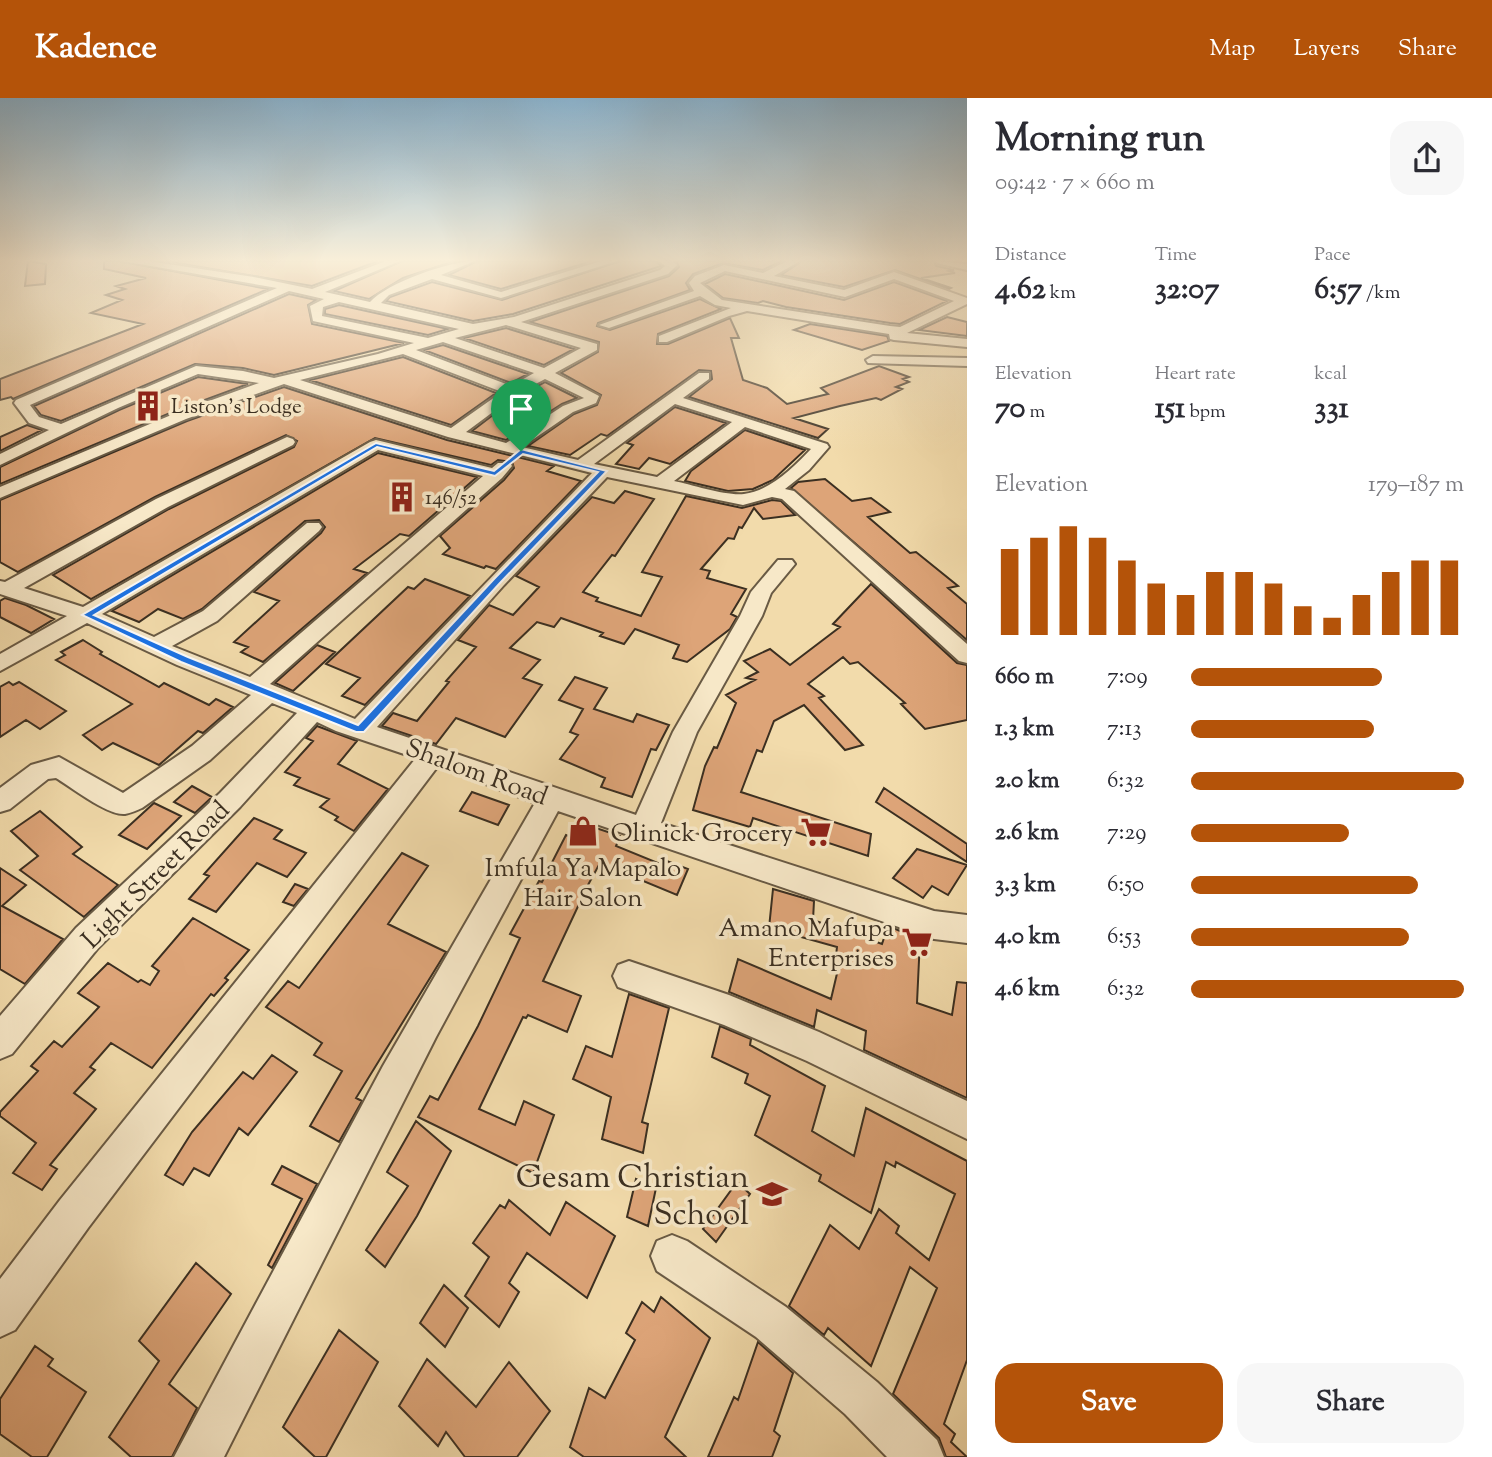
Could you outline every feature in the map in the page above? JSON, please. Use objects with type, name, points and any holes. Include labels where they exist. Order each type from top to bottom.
[{"type":"street","points":[[62,430],[34,420],[21,403],[203,324]]},
{"type":"street","points":[[0,802],[40,772],[59,767],[115,801],[122,804],[131,801],[201,753],[261,690],[495,474],[515,450],[568,409],[591,400],[592,396],[554,380],[547,373],[437,341],[350,324]]},
{"type":"street","points":[[458,324],[473,328]]},
{"type":"street","points":[[0,493],[191,412],[281,381],[406,351],[473,328],[494,324]]},
{"type":"street","points":[[453,434],[512,391],[592,347],[516,324]]},
{"type":"street","points":[[663,339],[698,324]]},
{"type":"street","points":[[857,324],[967,342]]},
{"type":"street","points":[[902,331],[916,324]]},
{"type":"street","points":[[878,336],[967,342]]},
{"type":"street","points":[[406,351],[512,391]]},
{"type":"street","points":[[873,360],[967,362]]},
{"type":"street","points":[[0,460],[113,405],[196,370],[281,381],[453,434],[515,450],[743,500],[771,492],[803,467],[821,447],[673,399]]},
{"type":"street","points":[[580,466],[704,376]]},
{"type":"street","points":[[662,482],[743,421]]},
{"type":"street","points":[[4,588],[162,503],[287,442]]},
{"type":"street","points":[[0,664],[376,445],[495,474]]},
{"type":"street","points":[[360,730],[603,471]]},
{"type":"street","points":[[771,492],[788,495],[967,656]]},
{"type":"street","points":[[155,646],[210,616],[313,527]]},
{"type":"street","points":[[645,827],[685,732],[751,616],[761,592],[785,564]]},
{"type":"street","name":"Shalom Road","points":[[4,588],[87,615],[155,646],[360,730],[551,798],[934,925],[966,927]]},
{"type":"street","name":"Light Street Road","points":[[0,1042],[87,938],[230,800],[314,710]]},
{"type":"street","points":[[0,1315],[74,1214],[433,754]]},
{"type":"street","points":[[198,1457],[361,1143],[426,1022],[521,860],[551,798]]},
{"type":"street","points":[[629,976],[729,1012],[819,1049],[967,1120]]},
{"type":"street","points":[[672,1256],[771,1322],[861,1398],[919,1456]]},
{"type":"building","points":[[142,324],[186,324],[13,399],[11,397],[0,400],[0,379]]},
{"type":"building","points":[[220,324],[314,324],[404,343],[274,375],[243,368],[195,364],[61,421],[41,415],[34,406]]},
{"type":"building","points":[[376,324],[427,324],[448,329],[428,335]]},
{"type":"building","points":[[538,324],[598,324],[610,330],[626,324],[682,324],[658,334],[657,344],[668,344],[715,324],[733,324],[739,338],[731,338],[743,380],[767,388],[787,404],[828,394],[821,388],[879,366],[909,377],[903,379],[909,382],[896,387],[902,389],[881,400],[876,398],[794,418],[828,429],[818,438],[689,397],[712,379],[711,371],[699,370],[607,436],[601,434],[570,455],[528,446],[574,414],[597,405],[601,395],[561,373],[598,352],[599,342]]},
{"type":"building","points":[[813,324],[887,336],[889,341],[862,350],[794,330]]},
{"type":"building","points":[[931,324],[967,324],[967,336],[919,330]]},
{"type":"building","points":[[506,328],[574,349],[544,365],[464,338]]},
{"type":"building","points":[[443,345],[528,374],[511,383],[424,350]]},
{"type":"building","points":[[403,357],[496,393],[451,425],[310,380]]},
{"type":"building","points":[[198,377],[248,384],[175,411],[0,484],[0,467],[119,410]]},
{"type":"building","points":[[545,382],[577,398],[562,404],[506,440],[472,431],[518,396]]},
{"type":"building","points":[[284,387],[447,440],[554,466],[547,471],[581,481],[496,569],[486,566],[484,568],[443,554],[450,548],[440,536],[504,480],[514,468],[512,462],[498,460],[491,465],[375,438],[91,599],[53,575],[169,509],[294,447],[297,441],[286,435],[155,497],[18,572],[0,562],[0,500],[187,421]]},
{"type":"building","points":[[675,407],[726,423],[670,464],[649,458],[639,469],[616,464],[633,445],[627,443]]},
{"type":"building","points":[[27,425],[42,430],[0,451],[0,437]]},
{"type":"building","points":[[745,430],[805,450],[773,480],[753,489],[728,491],[685,481],[691,471]]},
{"type":"building","points":[[378,453],[477,477],[409,536],[400,534],[354,569],[367,573],[263,662],[241,652],[248,647],[234,642],[279,601],[254,592],[321,533],[325,527],[319,520],[305,521],[202,609],[183,619],[158,609],[139,622],[112,611]]},
{"type":"building","points":[[825,479],[852,501],[871,498],[890,512],[868,517],[910,553],[916,552],[958,586],[948,588],[967,604],[967,640],[791,488],[798,482]]},
{"type":"building","points":[[625,491],[654,499],[615,556],[612,555],[583,592],[598,598],[596,601],[641,616],[662,577],[642,572],[686,496],[742,508],[772,500],[781,501],[795,515],[763,519],[754,508],[742,528],[739,527],[734,539],[728,538],[701,569],[710,571],[707,578],[746,589],[731,614],[737,617],[730,629],[687,662],[673,658],[679,645],[635,629],[624,644],[600,636],[603,633],[561,618],[554,627],[537,622],[510,648],[540,660],[523,678],[542,685],[505,737],[456,718],[436,744],[382,726],[393,713],[417,721],[449,682],[446,681],[476,647],[458,640],[489,605],[513,615],[539,587],[516,576],[592,497],[614,503]]},
{"type":"building","points":[[425,579],[470,596],[365,705],[342,696],[360,678],[326,664],[408,587],[414,589]]},
{"type":"building","points":[[871,584],[957,663],[967,665],[967,720],[925,729],[901,704],[905,703],[858,662],[850,664],[843,657],[808,684],[824,696],[819,698],[863,745],[845,750],[804,705],[774,721],[762,752],[757,750],[741,792],[871,834],[868,856],[753,818],[750,827],[693,810],[705,766],[714,747],[717,748],[736,703],[726,695],[755,680],[746,678],[758,672],[744,661],[770,649],[790,665],[840,627],[833,624]]},
{"type":"building","points":[[5,598],[54,619],[31,633],[0,617],[0,601]]},
{"type":"building","points":[[83,640],[102,652],[100,654],[159,687],[164,683],[209,705],[216,699],[233,707],[203,733],[198,731],[159,765],[113,743],[102,750],[83,735],[132,704],[56,660],[65,655],[61,652]]},
{"type":"building","points":[[317,645],[335,652],[293,691],[275,683]]},
{"type":"building","points":[[575,677],[607,688],[594,709],[633,722],[637,714],[669,725],[656,750],[651,749],[632,797],[601,787],[605,778],[560,759],[578,735],[570,732],[583,709],[559,700]]},
{"type":"building","points":[[9,682],[13,685],[19,682],[66,711],[40,729],[26,720],[0,737],[0,687]]},
{"type":"building","points":[[317,726],[357,741],[338,764],[388,789],[354,831],[335,820],[338,817],[320,807],[329,799],[294,785],[300,778],[285,772],[313,741],[306,738]]},
{"type":"building","points":[[192,786],[212,797],[195,813],[174,802]]},
{"type":"building","points":[[884,788],[967,844],[967,862],[876,802]]},
{"type":"building","points":[[472,792],[509,805],[498,825],[460,811]]},
{"type":"building","points":[[154,803],[181,816],[147,849],[119,835]]},
{"type":"building","points":[[40,811],[82,847],[73,854],[118,885],[84,917],[20,870],[38,856],[11,831]]},
{"type":"building","points":[[254,818],[282,830],[274,839],[306,853],[287,877],[257,863],[216,912],[189,899],[209,876],[204,874]]},
{"type":"building","points":[[584,824],[620,836],[616,846],[665,866],[667,861],[688,869],[677,895],[600,863],[588,885],[543,981],[581,996],[567,1032],[528,1015],[523,1017],[479,1109],[515,1125],[524,1101],[554,1115],[533,1173],[418,1117],[430,1096],[438,1100],[478,1026],[520,938],[510,934],[539,881],[542,882],[566,835],[577,839]]},
{"type":"building","points":[[917,849],[967,865],[948,895],[932,886],[923,898],[893,878]]},
{"type":"building","points":[[402,853],[428,866],[388,924],[446,952],[356,1098],[362,1101],[339,1142],[310,1126],[342,1071],[314,1055],[322,1043],[266,1007],[288,981],[299,988]]},
{"type":"building","points":[[0,868],[26,885],[2,906],[63,939],[25,984],[0,969]]},
{"type":"building","points":[[295,884],[308,889],[294,906],[283,902]]},
{"type":"building","points":[[773,889],[814,901],[813,920],[882,944],[888,926],[920,939],[917,1003],[952,1015],[957,982],[967,983],[967,1098],[864,1050],[866,1031],[817,1010],[814,1027],[729,992],[738,959],[831,999],[839,965],[835,964],[837,947],[769,928]]},
{"type":"building","points":[[193,918],[249,950],[225,978],[228,980],[214,996],[211,994],[152,1068],[111,1043],[90,1067],[95,1070],[74,1093],[96,1109],[50,1165],[57,1169],[42,1190],[13,1173],[36,1143],[0,1116],[0,1112],[38,1071],[31,1066],[54,1041],[62,1047],[99,1007],[78,993],[108,963],[138,982],[141,980],[150,985],[159,971],[152,966]]},
{"type":"building","points":[[629,994],[669,1008],[642,1122],[648,1124],[643,1153],[602,1139],[611,1097],[573,1079],[586,1046],[612,1057]]},
{"type":"building","points":[[720,1026],[751,1039],[750,1045],[825,1086],[812,1131],[854,1156],[866,1108],[967,1161],[967,1360],[944,1424],[955,1434],[951,1442],[967,1457],[946,1457],[939,1438],[893,1394],[937,1288],[910,1267],[871,1366],[828,1328],[824,1335],[789,1306],[830,1225],[859,1249],[879,1209],[899,1226],[896,1233],[929,1260],[955,1194],[896,1162],[895,1167],[886,1162],[871,1213],[819,1181],[821,1175],[755,1135],[770,1096],[745,1083],[748,1074],[712,1057]]},
{"type":"building","points":[[272,1055],[297,1072],[248,1135],[239,1128],[209,1176],[194,1168],[183,1185],[165,1175],[192,1132],[243,1072],[253,1079]]},
{"type":"building","points":[[416,1121],[451,1151],[417,1216],[385,1267],[366,1250],[408,1186],[387,1172]]},
{"type":"building","points":[[282,1166],[317,1184],[272,1268],[268,1265],[302,1199],[272,1184]]},
{"type":"building","points":[[636,1179],[656,1188],[648,1226],[627,1217]]},
{"type":"building","points":[[737,1182],[750,1194],[716,1242],[703,1229]]},
{"type":"building","points":[[509,1200],[550,1235],[566,1202],[615,1236],[587,1298],[527,1253],[509,1283],[519,1292],[499,1327],[465,1296],[489,1257],[473,1243],[500,1205],[505,1208]]},
{"type":"building","points":[[196,1263],[231,1294],[169,1384],[197,1408],[172,1457],[131,1457],[109,1437],[159,1361],[139,1341]]},
{"type":"building","points":[[444,1285],[468,1308],[445,1347],[420,1323]]},
{"type":"building","points":[[661,1297],[710,1338],[665,1437],[686,1457],[584,1457],[570,1447],[589,1388],[605,1398],[635,1340],[626,1333],[642,1302],[654,1312]]},
{"type":"building","points":[[339,1330],[378,1362],[326,1457],[315,1457],[283,1427]]},
{"type":"building","points":[[758,1342],[793,1373],[774,1431],[780,1436],[772,1457],[708,1457],[734,1397],[738,1400]]},
{"type":"building","points":[[35,1346],[53,1359],[48,1366],[86,1392],[47,1457],[32,1457],[0,1434],[0,1399]]},
{"type":"building","points":[[427,1359],[476,1407],[509,1362],[550,1411],[517,1457],[465,1457],[446,1432],[438,1446],[399,1406]]},
{"type":"place","name":"Liston's Lodge","points":[[148,406]]},
{"type":"place","name":"146/52","points":[[402,497]]},
{"type":"place","name":"Imfula Ya Mapalo Hair Salon","points":[[583,831]]},
{"type":"place","name":"Olinick Grocery","points":[[816,832]]},
{"type":"place","name":"Amano Mafupa Enterprises","points":[[917,942]]},
{"type":"place","name":"Gesam Christian School","points":[[772,1194]]},
{"type":"route","points":[[376,445],[495,474],[521,451],[603,471],[360,730],[185,660],[87,615],[376,445]]}]
